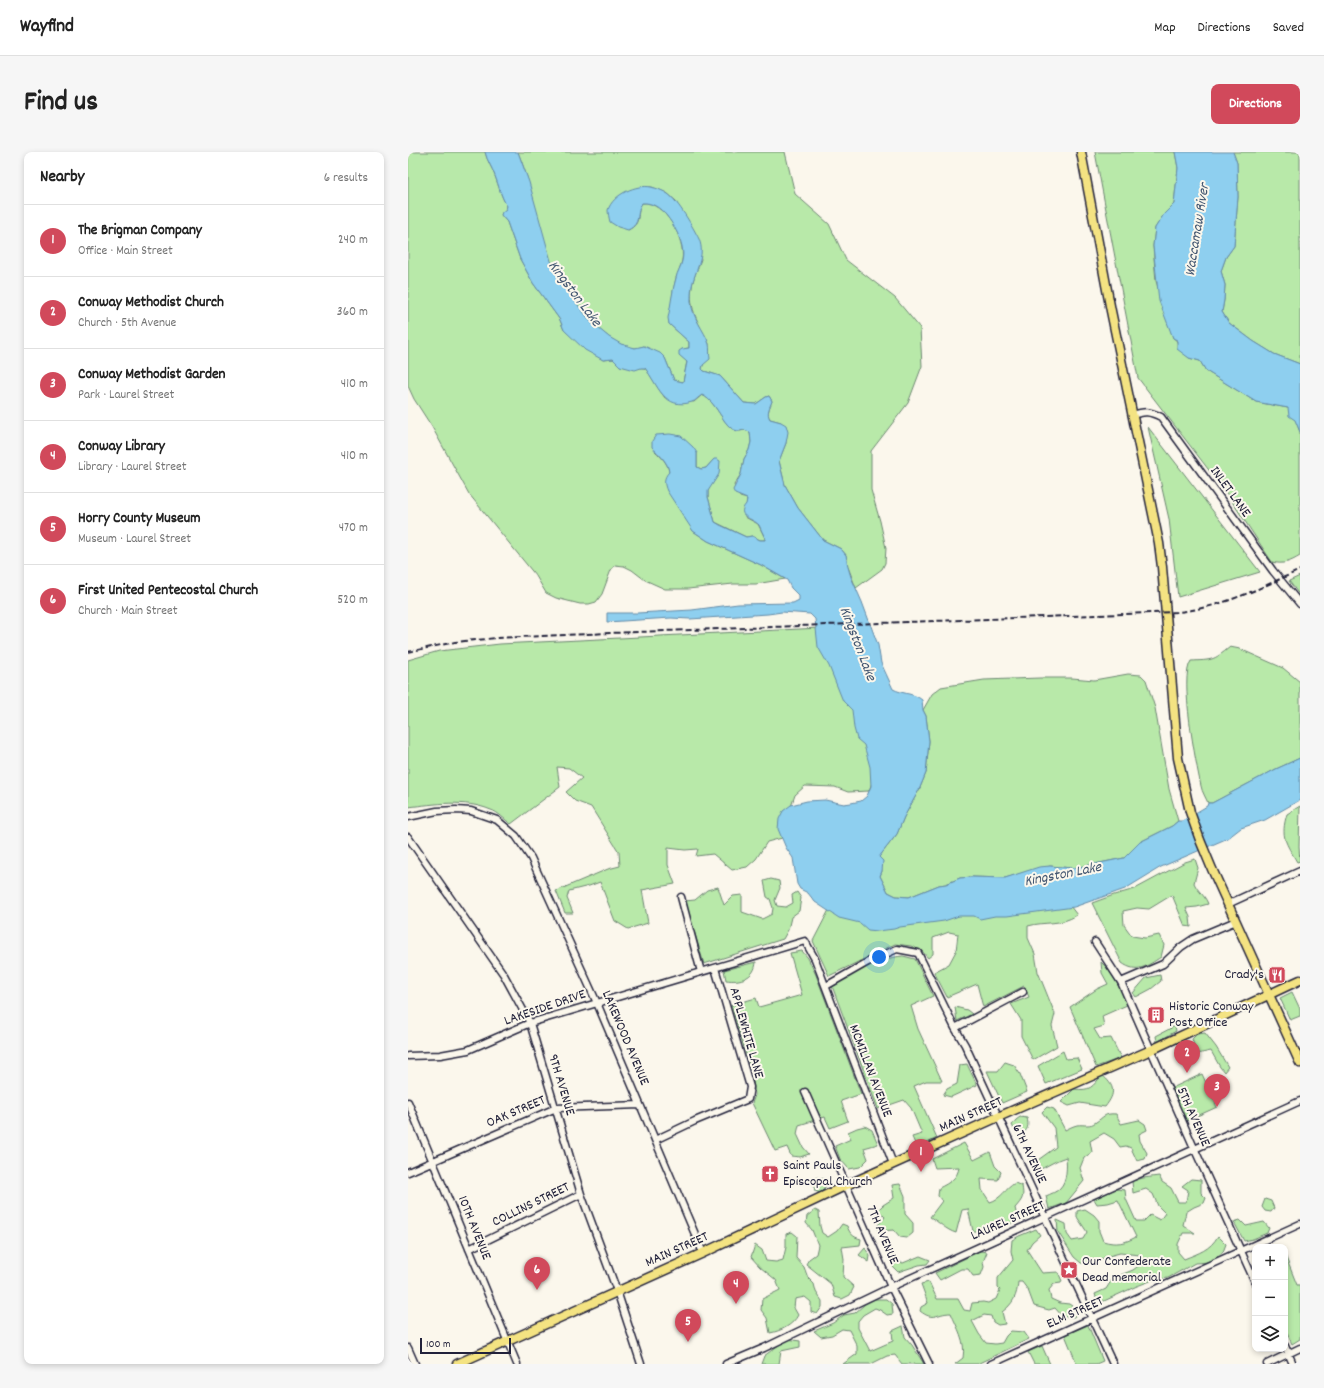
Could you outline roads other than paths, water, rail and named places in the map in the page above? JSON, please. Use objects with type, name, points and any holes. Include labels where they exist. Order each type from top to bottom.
[{"type":"main road","points":[[1081,152],[1132,415],[1160,549],[1177,751],[1185,791],[1200,840],[1212,869],[1300,1063]]},
{"type":"main road","name":"MAIN STREET","points":[[457,1364],[703,1253],[893,1164],[1151,1050],[1300,980]]},
{"type":"street","name":"INLET LANE","points":[[1132,415],[1143,412],[1151,412],[1161,417],[1300,604]]},
{"type":"street","name":"LAKEWOOD AVENUE","points":[[408,817],[437,811],[471,811],[497,820],[516,836],[531,858],[597,1002],[703,1253]]},
{"type":"street","name":"9TH AVENUE","points":[[408,838],[504,975],[530,1023],[581,1194],[617,1291],[641,1364]]},
{"type":"street","points":[[1228,904],[1300,871]]},
{"type":"street","points":[[681,897],[702,972]]},
{"type":"street","points":[[1121,982],[1163,964],[1181,947],[1193,939],[1236,922]]},
{"type":"street","name":"LAKESIDE DRIVE","points":[[408,1056],[440,1055],[468,1050],[530,1023],[805,941]]},
{"type":"street","name":"MCMILLAN AVENUE","points":[[805,941],[815,958],[893,1164]]},
{"type":"street","name":"5TH AVENUE","points":[[1095,942],[1121,982],[1194,1150],[1254,1280]]},
{"type":"street","name":"6TH AVENUE","points":[[826,986],[868,962],[897,949],[918,953],[965,1045],[1113,1364]]},
{"type":"street","name":"APPLEWHITE LANE","points":[[655,1140],[748,1099],[750,1087],[715,968]]},
{"type":"street","points":[[955,1028],[1024,992]]},
{"type":"street","name":"7TH AVENUE","points":[[805,1092],[891,1287],[930,1364]]},
{"type":"street","name":"LAUREL STREET","points":[[726,1364],[764,1348],[891,1287],[1300,1101]]},
{"type":"street","name":"10TH AVENUE","points":[[408,1102],[517,1364]]},
{"type":"street","name":"OAK STREET","points":[[408,1172],[556,1108],[640,1105]]},
{"type":"street","name":"COLLINS STREET","points":[[469,1249],[581,1194]]},
{"type":"street","name":"ELM STREET","points":[[992,1364],[1300,1224]]},
{"type":"street","points":[[408,1348],[415,1364]]},
{"type":"street","points":[[1267,1364],[1300,1348]]},
{"type":"street","points":[[1289,1354],[1293,1364]]},
{"type":"water","name":"Kingston Lake","points":[[485,152],[518,152],[529,182],[551,261],[571,296],[592,323],[609,337],[621,344],[635,348],[644,346],[660,353],[665,358],[674,380],[683,382],[687,362],[679,355],[679,351],[689,348],[689,342],[669,324],[668,318],[677,274],[683,255],[679,236],[666,215],[652,205],[642,203],[637,221],[628,230],[618,227],[610,222],[608,210],[615,199],[626,191],[645,186],[653,187],[672,197],[685,215],[699,239],[701,245],[701,257],[693,280],[691,301],[696,318],[709,344],[710,359],[703,365],[702,369],[720,376],[744,403],[756,404],[769,396],[772,401],[768,412],[770,419],[786,425],[788,432],[786,443],[779,461],[785,485],[798,508],[823,540],[841,549],[846,555],[851,577],[878,645],[881,663],[893,689],[915,696],[922,700],[923,710],[926,716],[929,741],[926,773],[897,834],[879,857],[883,861],[880,876],[888,892],[896,896],[909,897],[960,878],[1005,878],[1039,867],[1050,866],[1072,868],[1124,858],[1140,842],[1172,826],[1178,821],[1182,821],[1207,806],[1208,803],[1212,803],[1300,758],[1300,800],[1265,820],[1241,828],[1228,838],[1161,867],[1125,889],[1074,907],[980,919],[974,916],[959,916],[944,921],[878,931],[868,930],[860,923],[839,918],[815,902],[808,893],[800,889],[797,884],[793,858],[786,848],[778,829],[779,819],[783,811],[791,805],[807,801],[825,800],[844,804],[861,801],[867,796],[871,786],[870,767],[864,745],[857,739],[852,710],[843,701],[829,666],[818,647],[815,619],[810,614],[782,612],[690,619],[671,618],[607,622],[607,613],[692,610],[738,604],[793,603],[799,600],[799,596],[791,588],[787,580],[761,565],[708,541],[693,531],[665,486],[666,477],[669,472],[667,464],[652,447],[652,441],[656,435],[670,434],[681,436],[697,453],[697,467],[701,469],[706,468],[714,459],[720,461],[719,474],[708,491],[708,497],[715,522],[746,537],[752,536],[760,540],[765,540],[759,525],[744,515],[743,508],[747,499],[735,494],[733,490],[741,474],[744,459],[749,450],[751,442],[750,432],[732,429],[708,399],[702,395],[693,401],[682,404],[668,400],[658,389],[645,368],[635,370],[620,366],[613,359],[603,360],[585,350],[564,330],[560,320],[533,283],[520,259],[507,222],[501,215],[507,206]]},
{"type":"water","name":"Waccamaw River","points":[[1175,152],[1233,152],[1237,163],[1238,197],[1234,246],[1226,257],[1221,271],[1225,285],[1222,312],[1229,323],[1253,341],[1274,354],[1300,364],[1300,432],[1295,420],[1289,416],[1288,408],[1256,402],[1206,371],[1200,361],[1189,358],[1177,349],[1177,340],[1173,338],[1159,301],[1153,246],[1155,228],[1164,214],[1174,204],[1178,168]]},
{"type":"railway","points":[[408,652],[455,642],[497,638],[1177,612],[1193,610],[1225,602],[1300,570]]},
{"type":"place","name":"Crady's","points":[[1277,975]]},
{"type":"place","name":"Historic Conway Post Office","points":[[1156,1015]]},
{"type":"place","name":"Conway Methodist Church","points":[[1187,1073]]},
{"type":"place","name":"Conway Methodist Garden","points":[[1217,1107]]},
{"type":"place","name":"The Brigman Company","points":[[921,1172]]},
{"type":"place","name":"Saint Pauls Episcopal Church","points":[[770,1174]]},
{"type":"place","name":"Our Confederate Dead memorial","points":[[1069,1270]]},
{"type":"place","name":"First United Pentecostal Church","points":[[537,1290]]},
{"type":"place","name":"Conway Library","points":[[736,1304]]},
{"type":"place","name":"Horry County Museum","points":[[688,1342]]}]
